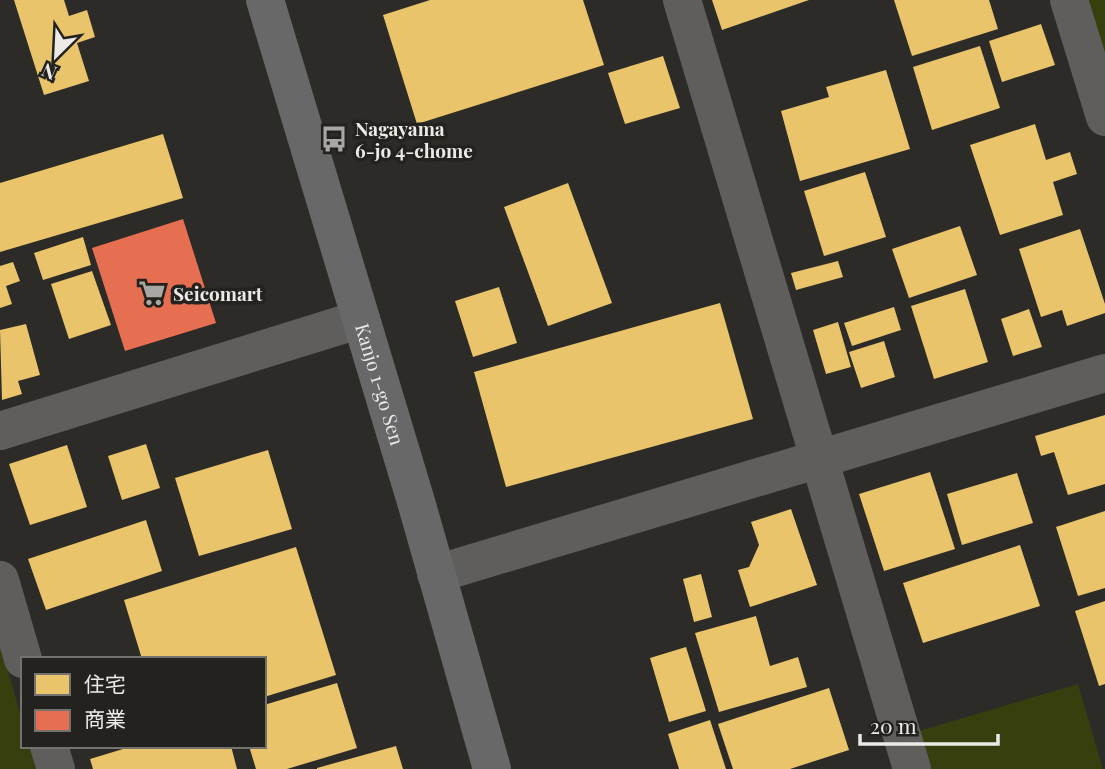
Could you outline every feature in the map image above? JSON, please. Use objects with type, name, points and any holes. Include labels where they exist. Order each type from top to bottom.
[{"type":"main road","name":"Kanjo 1-go Sen","points":[[265,0],[492,769]]},
{"type":"street","points":[[682,0],[912,769]]},
{"type":"street","points":[[1069,0],[1102,94]]},
{"type":"street","points":[[0,432],[361,319]]},
{"type":"street","points":[[436,574],[1105,373]]},
{"type":"street","points":[[0,580],[22,657]]},
{"type":"street","points":[[50,748],[56,769]]},
{"type":"green space","points":[[1069,0],[1105,0],[1105,80]]},
{"type":"green space","points":[[0,644],[21,716],[21,748],[31,748],[36,769],[0,769]]},
{"type":"green space","points":[[1078,684],[1103,769],[912,769],[902,736]]},
{"type":"building: 住宅","points":[[14,0],[64,0],[69,16],[87,10],[95,37],[77,43],[89,81],[44,95]]},
{"type":"building: 住宅","points":[[430,0],[583,0],[604,65],[417,124],[383,15]]},
{"type":"building: 住宅","points":[[712,0],[809,0],[722,30]]},
{"type":"building: 住宅","points":[[894,0],[989,0],[998,29],[912,56]]},
{"type":"building: 住宅","points":[[1041,24],[1055,65],[1002,82],[989,41]]},
{"type":"building: 住宅","points":[[980,46],[1000,108],[932,130],[913,67]]},
{"type":"building: 住宅","points":[[663,56],[680,108],[625,124],[608,73]]},
{"type":"building: 住宅","points":[[886,70],[910,149],[800,181],[781,111],[829,97],[826,87]]},
{"type":"building: 住宅","points":[[1035,124],[1046,160],[1070,152],[1077,174],[1053,182],[1063,215],[1000,235],[970,145]]},
{"type":"building: 住宅","points":[[163,134],[183,198],[0,252],[0,183]]},
{"type":"building: 住宅","points":[[865,172],[886,237],[824,256],[804,191]]},
{"type":"building: 住宅","points":[[568,183],[612,303],[548,326],[504,207]]},
{"type":"building: 住宅","points":[[960,226],[977,275],[909,298],[892,249]]},
{"type":"building: 住宅","points":[[1080,229],[1105,304],[1105,313],[1067,326],[1062,310],[1041,317],[1019,249]]},
{"type":"building: 住宅","points":[[83,237],[91,265],[43,280],[34,253]]},
{"type":"building: 住宅","points":[[838,261],[843,277],[796,290],[791,273]]},
{"type":"building: 住宅","points":[[13,262],[20,281],[6,286],[12,304],[0,308],[0,266]]},
{"type":"building: 住宅","points":[[92,271],[111,325],[69,339],[51,284]]},
{"type":"building: 住宅","points":[[499,287],[517,343],[473,357],[455,301]]},
{"type":"building: 住宅","points":[[965,289],[988,362],[934,379],[911,306]]},
{"type":"building: 住宅","points":[[720,303],[753,419],[506,487],[474,372]]},
{"type":"building: 住宅","points":[[894,307],[901,330],[852,346],[844,323]]},
{"type":"building: 住宅","points":[[1029,309],[1042,347],[1013,356],[1001,319]]},
{"type":"building: 住宅","points":[[838,322],[851,367],[826,374],[813,330]]},
{"type":"building: 住宅","points":[[26,324],[40,375],[18,381],[22,394],[2,400],[0,330]]},
{"type":"building: 住宅","points":[[884,341],[895,377],[861,388],[849,352]]},
{"type":"building: 住宅","points":[[1105,415],[1105,484],[1068,495],[1054,452],[1041,456],[1035,436]]},
{"type":"building: 住宅","points":[[146,444],[160,488],[122,500],[108,456]]},
{"type":"building: 住宅","points":[[67,445],[87,507],[30,525],[9,464]]},
{"type":"building: 住宅","points":[[268,450],[292,529],[199,556],[175,478]]},
{"type":"building: 住宅","points":[[930,472],[955,549],[884,571],[859,494]]},
{"type":"building: 住宅","points":[[1017,473],[1033,523],[962,545],[947,494]]},
{"type":"building: 住宅","points":[[791,509],[817,585],[750,607],[738,570],[749,567],[759,545],[751,522]]},
{"type":"building: 住宅","points":[[1105,511],[1105,588],[1078,596],[1056,527]]},
{"type":"building: 住宅","points":[[146,520],[162,571],[46,610],[28,559]]},
{"type":"building: 住宅","points":[[1020,545],[1040,606],[923,643],[903,583]]},
{"type":"building: 住宅","points":[[296,547],[336,675],[266,696],[266,657],[141,657],[124,600]]},
{"type":"building: 住宅","points":[[701,574],[712,617],[694,622],[683,579]]},
{"type":"building: 住宅","points":[[1105,601],[1105,684],[1099,686],[1075,611]]},
{"type":"building: 住宅","points":[[756,616],[770,666],[798,657],[807,687],[719,712],[695,633]]},
{"type":"building: 住宅","points":[[686,647],[706,711],[669,722],[650,658]]},
{"type":"building: 住宅","points":[[337,683],[357,748],[287,769],[256,769],[250,748],[266,748],[266,704]]},
{"type":"building: 住宅","points":[[829,688],[849,750],[790,769],[733,769],[718,724]]},
{"type":"building: 住宅","points":[[710,720],[726,769],[679,769],[668,734]]},
{"type":"building: 住宅","points":[[396,746],[403,769],[317,769],[317,768]]},
{"type":"building: 住宅","points":[[126,748],[232,748],[237,769],[93,769],[90,759]]},
{"type":"building: 商業","points":[[183,219],[216,323],[125,351],[92,248]]},
{"type":"place","name":"Nagayama 6-jo 4-chome","points":[[334,139]]},
{"type":"place","name":"Seicomart","points":[[152,293]]}]
